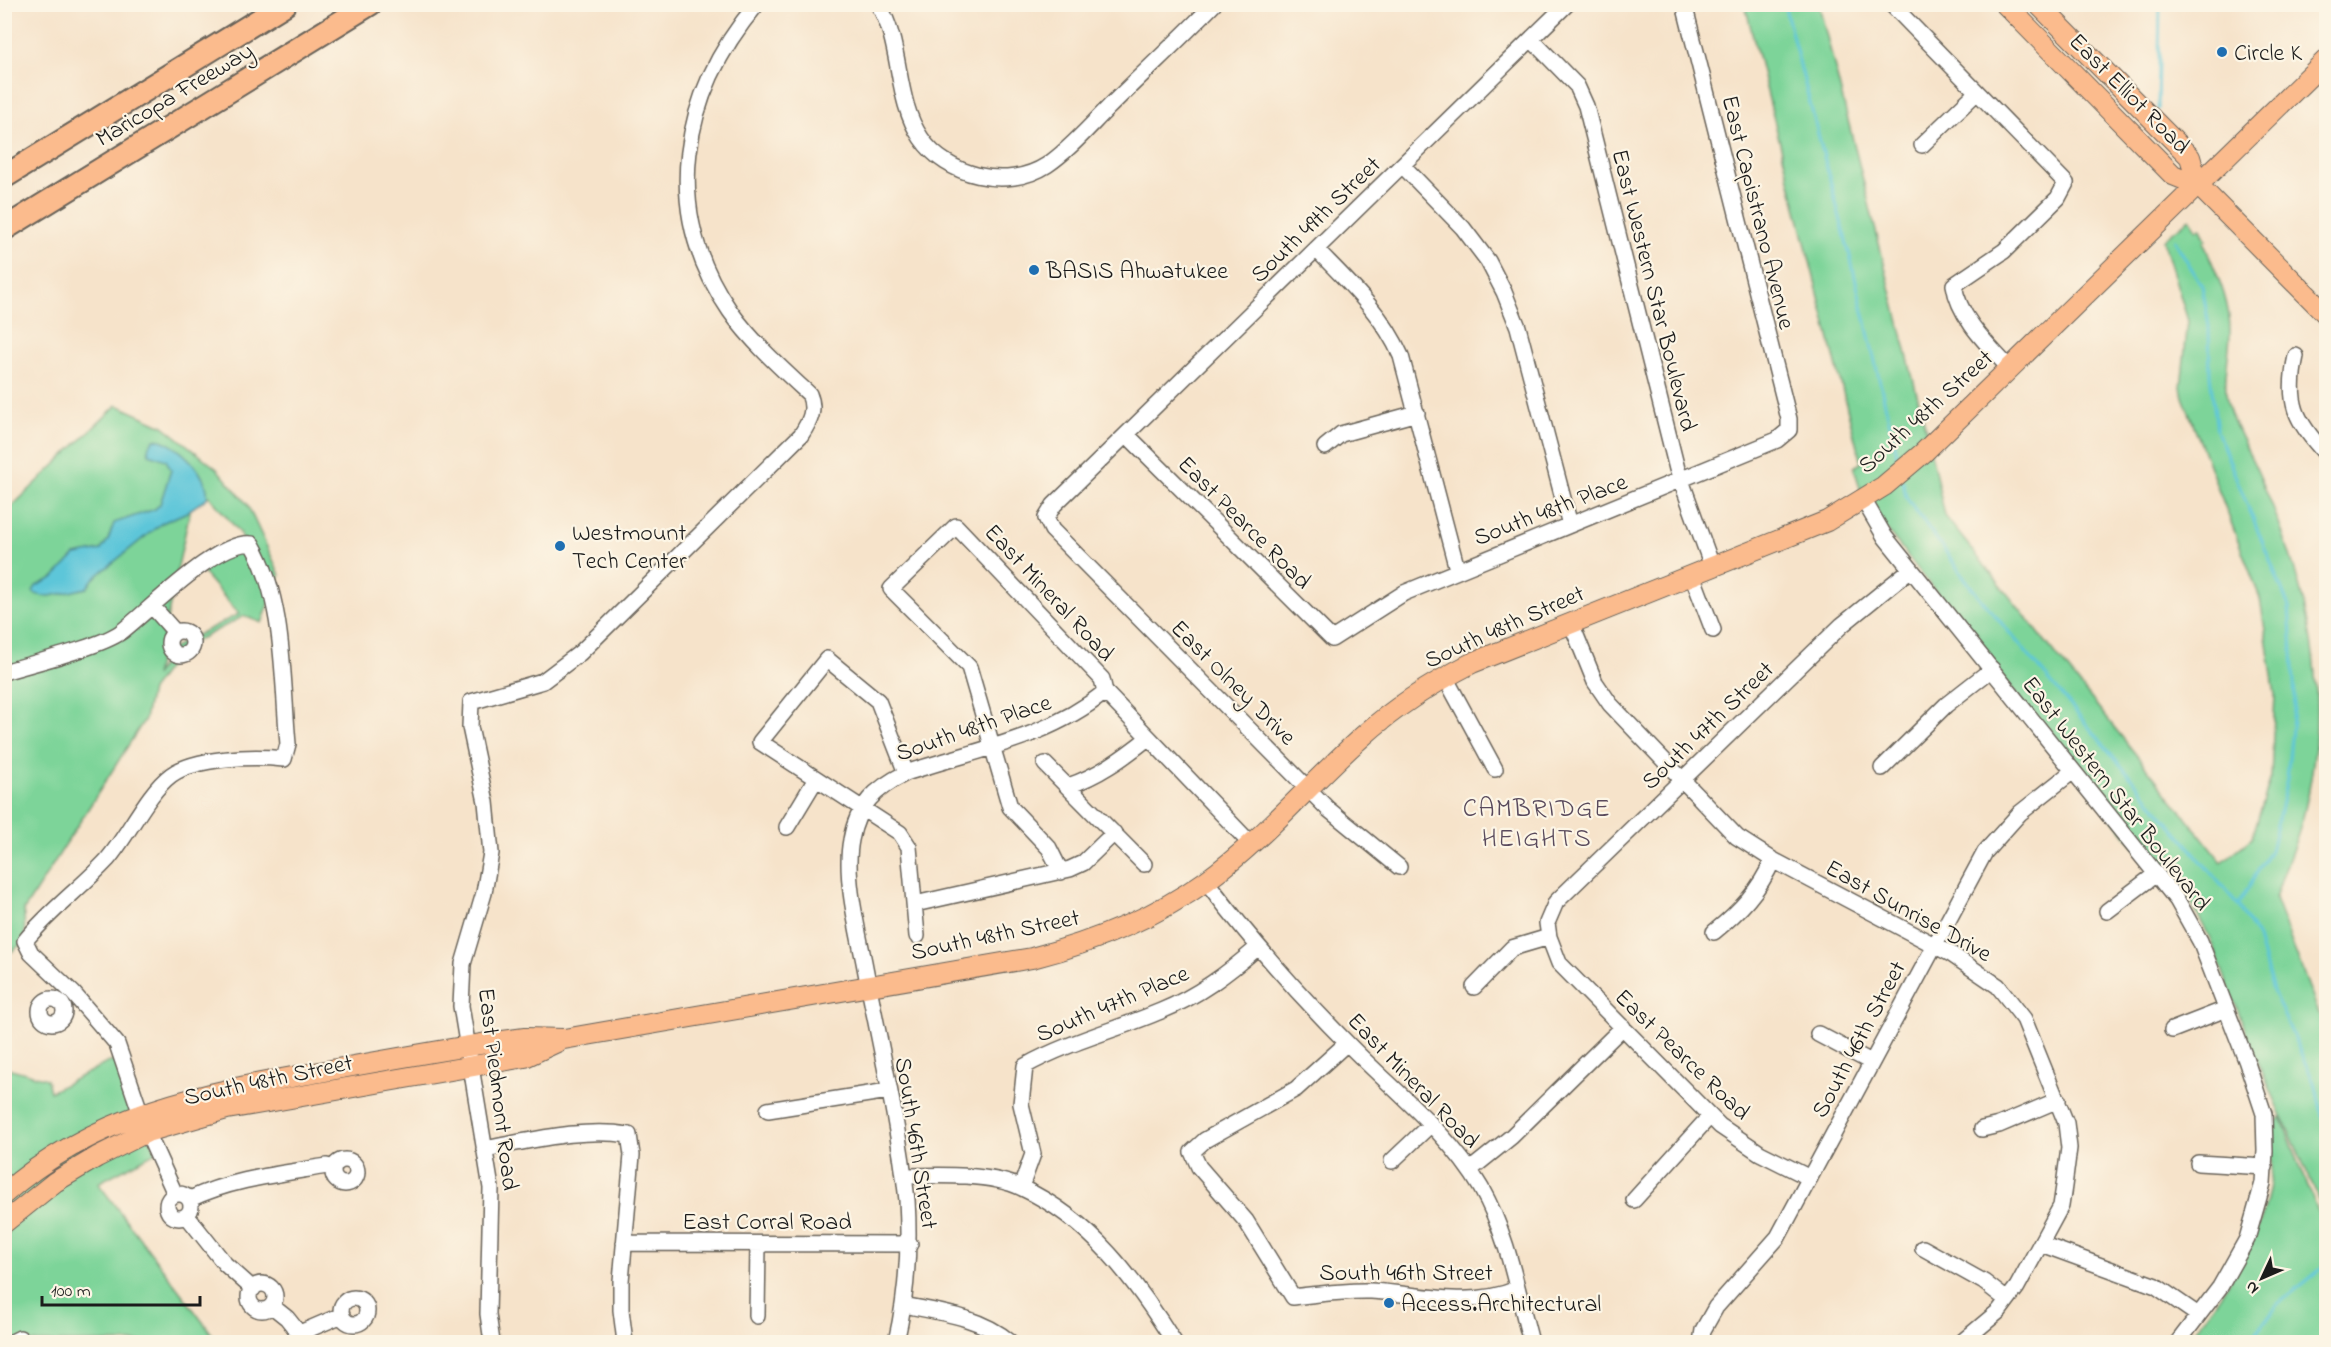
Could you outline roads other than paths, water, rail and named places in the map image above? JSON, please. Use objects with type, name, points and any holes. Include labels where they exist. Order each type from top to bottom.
[{"type":"highway","name":"Maricopa Freeway","points":[[4,177],[285,4]]},
{"type":"highway","name":"Maricopa Freeway","points":[[4,229],[370,4]]},
{"type":"main road","name":"East Elliot Road","points":[[2005,4],[2173,175],[2198,185],[2326,314]]},
{"type":"main road","name":"East Elliot Road","points":[[2038,4],[2190,157],[2198,185]]},
{"type":"main road","name":"South 48th Street","points":[[7,1191],[84,1140],[140,1113],[224,1089],[467,1046],[525,1038],[564,1039],[1032,958],[1066,949],[1132,924],[1178,900],[1206,881],[1251,844],[1308,788],[1393,711],[1444,677],[1472,663],[1827,521],[1884,486],[1912,463],[2010,369],[2326,60]]},
{"type":"main road","name":"South 48th Street","points":[[4,1223],[25,1205],[97,1157],[147,1132],[227,1109],[525,1057],[564,1039]]},
{"type":"street","name":"East Piedmont Road","points":[[492,1342],[489,1314],[491,1188],[461,1006],[463,964],[484,893],[491,854],[486,802],[470,727],[471,702],[543,681],[580,653],[801,435],[812,414],[813,404],[808,394],[739,324],[718,293],[701,253],[689,199],[688,159],[696,112],[720,54],[737,27],[757,4]]},
{"type":"street","points":[[878,4],[888,29],[903,92],[914,126],[922,139],[933,152],[958,170],[986,177],[1008,176],[1046,166],[1214,4]]},
{"type":"street","name":"South 49th Street","points":[[1046,518],[1054,505],[1567,4]]},
{"type":"street","name":"East Capistrano Avenue","points":[[1683,4],[1789,419],[1789,430]]},
{"type":"street","points":[[1891,4],[2066,183],[2058,198],[2004,251],[1954,285],[1956,298],[1980,336],[2010,369]]},
{"type":"street","name":"East Western Star Boulevard","points":[[1531,39],[1576,86],[1586,106],[1681,481],[1712,566]]},
{"type":"street","points":[[1922,145],[1977,92]]},
{"type":"street","points":[[1402,165],[1463,228],[1488,261],[1504,292],[1518,327],[1570,525]]},
{"type":"street","points":[[1316,249],[1374,309],[1390,330],[1401,356],[1417,413],[1457,569]]},
{"type":"street","points":[[2296,356],[2291,380],[2295,413],[2307,435],[2326,454]]},
{"type":"street","points":[[1325,447],[1341,434],[1417,413]]},
{"type":"street","name":"South 48th Place","points":[[1332,639],[1404,593],[1457,569],[1681,481],[1777,440],[1789,430]]},
{"type":"street","name":"East Pearce Road","points":[[1127,435],[1332,639]]},
{"type":"street","name":"East Western Star Boulevard","points":[[1863,499],[1885,537],[2177,900],[2200,941],[2226,1009],[2264,1114],[2265,1167],[2255,1218],[2247,1239],[2220,1287],[2178,1342]]},
{"type":"street","name":"East Olney Drive","points":[[1046,518],[1052,530],[1348,828],[1399,867]]},
{"type":"street","name":"East Mineral Road","points":[[993,748],[969,667],[891,590],[956,526],[1102,679],[1105,692],[1251,844]]},
{"type":"street","points":[[4,672],[110,638],[222,550],[246,543],[252,544],[268,585],[277,626],[288,744],[284,759],[267,757],[205,762],[172,774],[161,785],[108,859],[25,941],[31,953],[67,998],[117,1044],[147,1132],[182,1197],[191,1210],[187,1216],[176,1218],[168,1210],[169,1199],[182,1197],[241,1182],[317,1168],[333,1168]]},
{"type":"street","name":"South 47th Street","points":[[1549,937],[1547,923],[1556,902],[1842,625],[1911,569]]},
{"type":"street","points":[[1692,575],[1713,630]]},
{"type":"street","points":[[152,606],[175,633]]},
{"type":"street","name":"East Sunrise Drive","points":[[1571,623],[1595,682],[1610,704],[1737,837],[1773,860],[1951,954],[1998,986],[2024,1018],[2066,1123],[2069,1148],[2061,1206],[2007,1300],[1979,1330],[1962,1342]]},
{"type":"street","points":[[906,773],[878,701],[827,659],[760,742],[906,840],[917,936]]},
{"type":"street","points":[[1882,768],[1946,705],[1992,669]]},
{"type":"street","points":[[1444,677],[1495,769]]},
{"type":"street","name":"South 48th Place","points":[[868,986],[852,897],[850,841],[862,809],[875,791],[906,773],[993,748],[1062,722],[1105,692]]},
{"type":"street","points":[[1068,786],[1086,780],[1116,763],[1148,738]]},
{"type":"street","points":[[993,748],[1010,807],[1049,848],[1061,872]]},
{"type":"street","points":[[1045,764],[1144,864]]},
{"type":"street","name":"South 46th Street","points":[[1701,1342],[1703,1330],[1716,1307],[1778,1237],[1966,883],[2000,834],[2020,813],[2073,771]]},
{"type":"street","points":[[787,827],[816,780]]},
{"type":"street","points":[[915,904],[1061,872],[1083,863],[1114,833]]},
{"type":"street","points":[[1714,932],[1749,902],[1765,878],[1773,860]]},
{"type":"street","points":[[2107,912],[2156,873]]},
{"type":"street","name":"East Mineral Road","points":[[1206,881],[1257,948],[1347,1043],[1430,1125],[1470,1170],[1500,1225],[1532,1342]]},
{"type":"street","points":[[1473,987],[1512,948],[1549,937]]},
{"type":"street","name":"East Pearce Road","points":[[1549,937],[1559,963],[1710,1116],[1740,1142],[1810,1178]]},
{"type":"street","name":"South 47th Place","points":[[1021,1187],[1033,1154],[1021,1104],[1025,1065],[1049,1052],[1163,1011],[1219,981],[1257,948]]},
{"type":"street","name":"South 46th Street","points":[[868,986],[904,1176],[910,1244],[896,1342]]},
{"type":"street","points":[[2172,1030],[2226,1009]]},
{"type":"street","points":[[1470,1170],[1511,1137],[1623,1027]]},
{"type":"street","points":[[1818,1034],[1871,1062]]},
{"type":"street","name":"South 46th Street","points":[[1347,1043],[1296,1089],[1205,1140],[1192,1152],[1199,1167],[1246,1221],[1293,1297],[1370,1291],[1440,1299],[1472,1299],[1503,1294],[1517,1289]]},
{"type":"street","points":[[768,1110],[888,1090]]},
{"type":"street","points":[[1982,1129],[1999,1125],[2058,1100]]},
{"type":"street","points":[[1634,1200],[1710,1116]]},
{"type":"street","points":[[1392,1161],[1430,1125]]},
{"type":"street","points":[[484,1149],[546,1138],[612,1132],[629,1135],[632,1155],[621,1310],[625,1342]]},
{"type":"street","points":[[2198,1163],[2265,1167]]},
{"type":"street","points":[[904,1176],[960,1174],[1021,1187],[1069,1217],[1118,1260],[1174,1342]]},
{"type":"street","points":[[187,1216],[219,1258],[253,1289],[250,1297],[256,1308],[264,1310],[272,1306],[279,1309],[303,1338],[342,1316]]},
{"type":"street","name":"East Corral Road","points":[[624,1243],[910,1244]]},
{"type":"street","points":[[757,1316],[758,1244]]},
{"type":"street","points":[[2041,1244],[2156,1286],[2198,1316]]},
{"type":"street","points":[[1923,1248],[1984,1282],[2007,1300]]},
{"type":"street","points":[[903,1305],[955,1315],[979,1324],[1010,1342]]},
{"type":"water","points":[[154,439],[172,446],[190,461],[204,480],[207,498],[185,513],[162,523],[93,579],[87,588],[51,596],[38,595],[33,592],[36,586],[53,578],[75,555],[101,550],[108,540],[114,523],[155,509],[160,504],[171,470],[166,460],[149,454],[148,448]]},
{"type":"waterway","points":[[1784,4],[1850,256],[1899,463]]},
{"type":"waterway","points":[[2158,109],[2160,4]]},
{"type":"waterway","points":[[2175,241],[2202,286],[2209,326],[2210,375],[2217,431],[2289,607],[2295,698],[2287,779],[2272,847],[2238,905]]},
{"type":"waterway","points":[[1903,481],[1906,497],[1972,588],[2238,905],[2258,938],[2273,991],[2316,1087],[2326,1132]]},
{"type":"waterway","points":[[2250,1342],[2277,1305],[2326,1265]]},
{"type":"place","name":"Circle K","points":[[2222,52]]},
{"type":"place","name":"BASIS Ahwatukee","points":[[1034,270]]},
{"type":"place","name":"Westmount Tech Center","points":[[560,546]]},
{"type":"place","name":"Access.Architectural","points":[[1389,1303]]},
{"type":"district","name":"CAMBRIDGE HEIGHTS","points":[[1537,822]]}]
